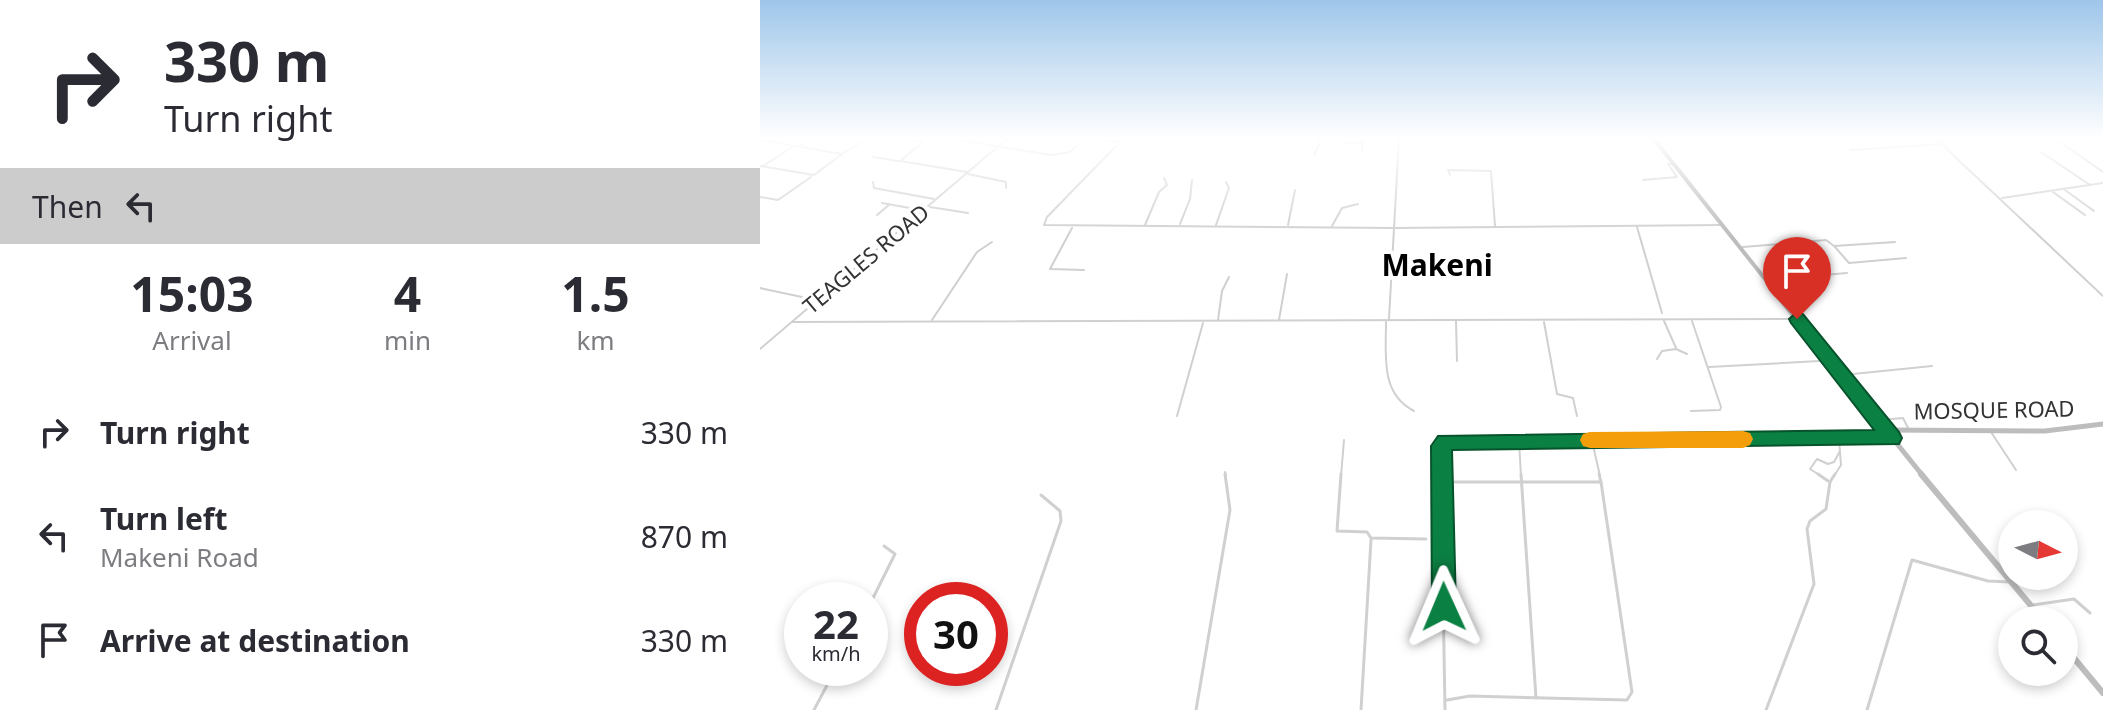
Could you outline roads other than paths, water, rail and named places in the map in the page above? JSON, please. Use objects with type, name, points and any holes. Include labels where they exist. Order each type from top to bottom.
[{"type":"main road","points":[[1679,171],[1998,566]]},
{"type":"main road","name":"MOSQUE ROAD","points":[[1885,430],[2070,430],[2103,424]]},
{"type":"main road","points":[[2018,590],[2031,605]]},
{"type":"main road","points":[[2078,663],[2103,693]]},
{"type":"street","points":[[791,171],[814,175]]},
{"type":"street","points":[[760,197],[778,200],[819,171]]},
{"type":"street","points":[[956,171],[1006,182],[1006,188]]},
{"type":"street","points":[[1092,171],[1044,221],[1047,226],[1394,228],[1723,225]]},
{"type":"street","points":[[1397,171],[1387,365],[1394,396],[1399,404],[1414,411]]},
{"type":"street","points":[[1448,171],[1450,175]]},
{"type":"street","points":[[1491,171],[1495,227]]},
{"type":"street","points":[[1643,180],[1677,177],[1673,171]]},
{"type":"street","points":[[1972,171],[2103,296]]},
{"type":"street","points":[[2070,171],[2091,185]]},
{"type":"street","name":"TEAGLES ROAD","points":[[760,349],[967,173]]},
{"type":"street","points":[[1144,227],[1159,192],[1167,185],[1164,178]]},
{"type":"street","points":[[1179,227],[1190,199],[1192,180]]},
{"type":"street","points":[[873,182],[874,188],[936,200]]},
{"type":"street","points":[[1215,227],[1229,188],[1226,182]]},
{"type":"street","points":[[2001,198],[2103,183]]},
{"type":"street","points":[[2064,189],[2094,211]]},
{"type":"street","points":[[1287,227],[1295,190]]},
{"type":"street","points":[[2052,191],[2085,215]]},
{"type":"street","points":[[882,203],[923,211]]},
{"type":"street","points":[[877,215],[890,204]]},
{"type":"street","points":[[1332,227],[1342,208],[1358,204]]},
{"type":"street","points":[[927,207],[968,213]]},
{"type":"street","points":[[1073,227],[1050,269],[1084,270]]},
{"type":"street","points":[[1637,227],[1662,313]]},
{"type":"street","points":[[1740,248],[1826,240],[1849,263],[1906,258]]},
{"type":"street","points":[[932,321],[977,252],[992,242]]},
{"type":"street","points":[[1834,246],[1895,242]]},
{"type":"street","points":[[1767,280],[1847,273]]},
{"type":"street","points":[[1279,321],[1287,274]]},
{"type":"street","points":[[1218,322],[1222,291],[1229,277]]},
{"type":"street","points":[[760,288],[817,300]]},
{"type":"street","points":[[1691,319],[1721,409],[1691,411]]},
{"type":"street","points":[[792,322],[1797,319]]},
{"type":"street","points":[[1456,320],[1457,361]]},
{"type":"street","points":[[1664,320],[1676,349]]},
{"type":"street","points":[[1544,321],[1557,394],[1573,398],[1577,416]]},
{"type":"street","points":[[1177,416],[1203,322]]},
{"type":"street","points":[[760,343],[765,344]]},
{"type":"street","points":[[1657,359],[1662,351],[1676,349],[1687,354]]},
{"type":"street","points":[[1708,367],[1819,361]]},
{"type":"street","points":[[1842,375],[1932,366]]},
{"type":"street","points":[[1878,421],[1903,418],[1908,429]]},
{"type":"street","points":[[1990,431],[2016,470]]},
{"type":"street","points":[[1445,710],[1441,446],[1445,442],[1892,438]]},
{"type":"street","points":[[1766,710],[1814,584],[1807,529],[1810,521],[1826,509],[1830,482],[1840,469],[1839,439]]},
{"type":"street","points":[[1344,440],[1336,529],[1367,532],[1371,538],[1361,710]]},
{"type":"street","points":[[1446,701],[1470,696],[1627,700],[1632,692],[1592,440]]},
{"type":"street","points":[[1519,441],[1536,699]]},
{"type":"street","points":[[1830,482],[1810,469],[1816,460],[1831,464],[1840,451]]},
{"type":"street","points":[[1196,710],[1230,510],[1225,472]]},
{"type":"street","points":[[1442,482],[1601,482]]},
{"type":"street","points":[[996,710],[1061,521],[1060,511],[1041,495]]},
{"type":"street","points":[[1371,538],[1426,539]]},
{"type":"street","points":[[881,582],[896,553],[884,546]]},
{"type":"street","points":[[1867,710],[1912,560],[1998,581]]},
{"type":"street","points":[[2031,605],[2074,599],[2090,613]]},
{"type":"street","points":[[814,710],[827,686]]},
{"type":"district","name":"Makeni","points":[[1437,266]]}]
